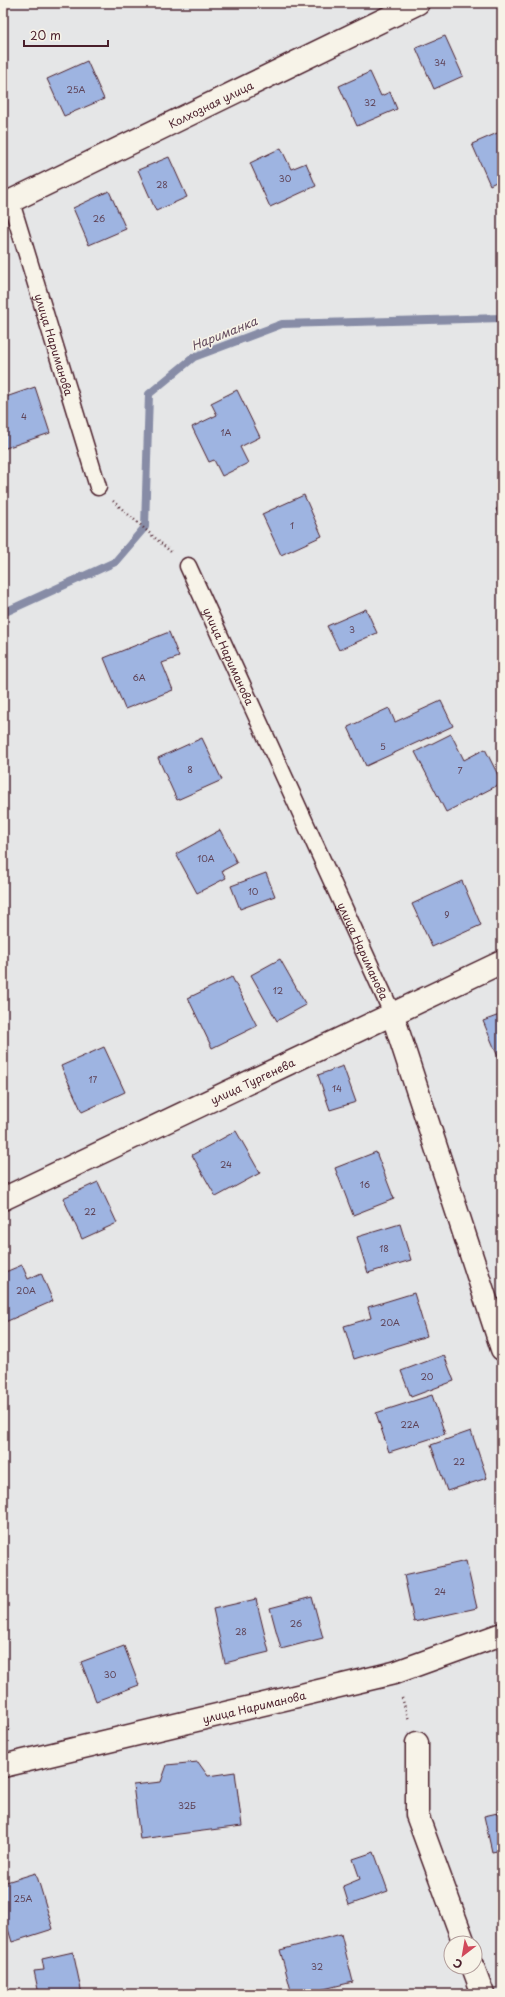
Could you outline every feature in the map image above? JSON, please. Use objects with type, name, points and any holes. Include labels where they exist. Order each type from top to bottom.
[{"type":"street","name":"Колхозная улица","points":[[7,204],[418,3]]},
{"type":"street","name":"улица Тургенева","points":[[3,1199],[502,962]]},
{"type":"street","name":"улица Нариманова","points":[[392,1013],[502,1349]]},
{"type":"street","name":"улица Нариманова","points":[[3,1766],[394,1673],[502,1634]]},
{"type":"street","points":[[417,1743],[417,1815],[461,1935]]},
{"type":"street","points":[[476,1975],[483,1994]]},
{"type":"lane","name":"улица Нариманова","points":[[7,204],[98,487]]},
{"type":"lane","name":"улица Нариманова","points":[[188,566],[392,1013]]},
{"type":"path","points":[[98,487],[188,566]]},
{"type":"path","points":[[394,1673],[417,1743]]},
{"type":"building","points":[[445,36],[463,76],[434,89],[416,48]]},
{"type":"building","points":[[87,61],[104,99],[64,116],[47,79]]},
{"type":"building","points":[[370,72],[381,96],[390,92],[397,109],[357,126],[339,86]]},
{"type":"building","points":[[502,131],[502,179],[490,185],[472,144]]},
{"type":"building","points":[[281,148],[291,169],[306,163],[316,186],[270,207],[250,163]]},
{"type":"building","points":[[169,157],[187,197],[156,211],[138,170]]},
{"type":"building","points":[[109,191],[126,229],[89,245],[73,208]]},
{"type":"building","points":[[35,387],[50,433],[3,449],[3,398]]},
{"type":"building","points":[[237,390],[260,437],[240,447],[248,463],[222,476],[214,460],[209,462],[192,427],[217,415],[211,403]]},
{"type":"building","points":[[304,495],[322,536],[281,555],[262,514]]},
{"type":"building","points":[[502,506],[502,522],[496,509]]},
{"type":"building","points":[[366,609],[377,633],[339,650],[327,626]]},
{"type":"building","points":[[169,632],[179,657],[162,663],[173,690],[125,709],[104,658]]},
{"type":"building","points":[[441,701],[453,726],[366,766],[348,727],[389,708],[395,722]]},
{"type":"building","points":[[451,734],[464,760],[485,749],[502,783],[446,812],[415,752]]},
{"type":"building","points":[[202,738],[222,780],[177,800],[158,758]]},
{"type":"building","points":[[220,830],[237,863],[222,871],[226,878],[197,893],[176,854]]},
{"type":"building","points":[[266,873],[275,896],[240,909],[231,886]]},
{"type":"building","points":[[462,881],[481,925],[432,947],[412,904]]},
{"type":"building","points":[[280,959],[306,1005],[277,1021],[251,975]]},
{"type":"building","points":[[232,977],[257,1026],[212,1048],[188,998]]},
{"type":"building","points":[[502,1014],[502,1064],[501,1064],[483,1021]]},
{"type":"building","points":[[104,1047],[125,1092],[82,1112],[61,1066]]},
{"type":"building","points":[[343,1066],[356,1102],[330,1110],[318,1075]]},
{"type":"building","points":[[236,1131],[260,1173],[216,1197],[192,1155]]},
{"type":"building","points":[[376,1152],[394,1199],[353,1215],[335,1168]]},
{"type":"building","points":[[98,1182],[117,1223],[82,1239],[63,1198]]},
{"type":"building","points":[[400,1224],[411,1260],[368,1273],[357,1237]]},
{"type":"building","points":[[22,1265],[28,1279],[41,1273],[53,1301],[3,1323],[3,1273]]},
{"type":"building","points":[[414,1293],[427,1336],[354,1359],[344,1326],[371,1318],[368,1307]]},
{"type":"building","points":[[444,1355],[454,1381],[411,1397],[401,1371]]},
{"type":"building","points":[[432,1395],[445,1434],[389,1452],[376,1413]]},
{"type":"building","points":[[471,1431],[487,1478],[447,1491],[431,1445]]},
{"type":"building","points":[[466,1561],[477,1608],[414,1622],[404,1575]]},
{"type":"building","points":[[312,1597],[323,1638],[281,1649],[270,1608]]},
{"type":"building","points":[[256,1599],[269,1652],[225,1663],[213,1609]]},
{"type":"building","points":[[124,1646],[139,1685],[96,1701],[81,1662]]},
{"type":"building","points":[[3,1714],[9,1730],[3,1733]]},
{"type":"building","points":[[502,1753],[502,1770],[499,1754]]},
{"type":"building","points":[[198,1762],[208,1776],[235,1772],[242,1826],[140,1839],[133,1785],[161,1782],[167,1765]]},
{"type":"building","points":[[502,1812],[502,1850],[492,1852],[484,1816]]},
{"type":"building","points":[[374,1852],[388,1891],[349,1905],[343,1886],[360,1879],[353,1859]]},
{"type":"building","points":[[36,1873],[53,1929],[12,1942],[3,1913],[3,1883]]},
{"type":"building","points":[[341,1934],[353,1982],[303,1994],[292,1994],[280,1950]]},
{"type":"building","points":[[73,1952],[82,1994],[39,1994],[34,1971],[44,1970],[42,1959]]},
{"type":"waterway","name":"Нариманка","points":[[3,613],[115,562],[145,527],[149,394],[194,357],[282,324],[502,318]]}]
